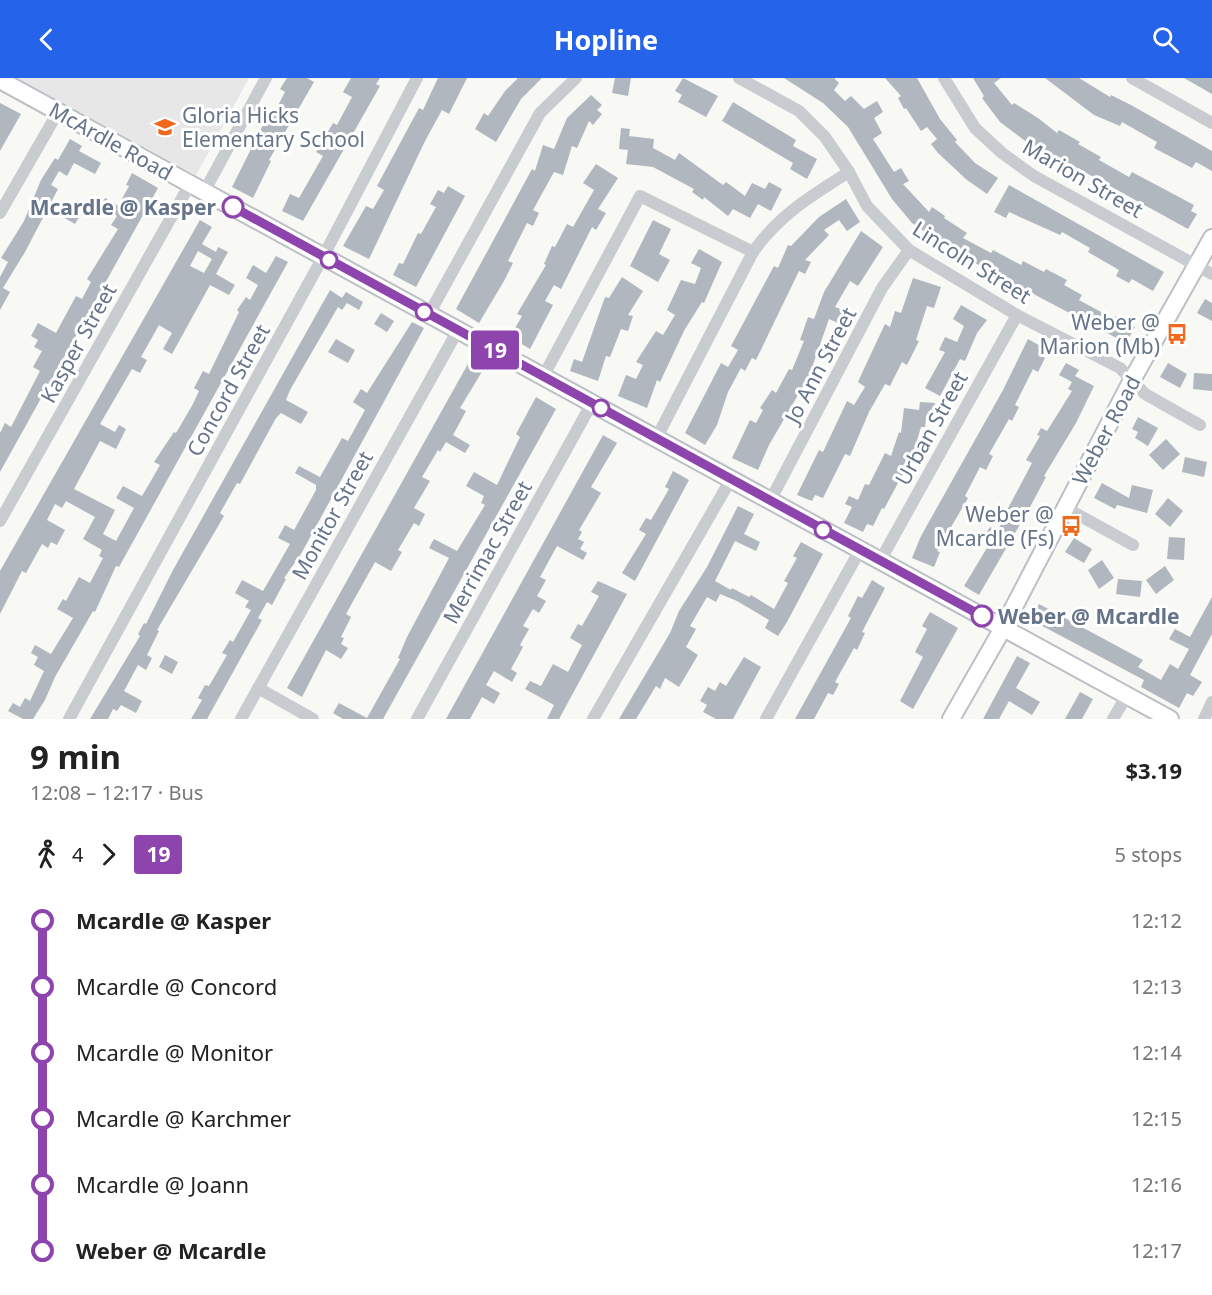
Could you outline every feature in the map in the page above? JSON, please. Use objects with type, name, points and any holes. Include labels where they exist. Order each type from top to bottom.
[{"type":"main road","name":"McArdle Road","points":[[0,80],[1170,719]]},
{"type":"main road","name":"Weber Road","points":[[951,719],[1003,628],[1132,380],[1204,270],[1212,238]]},
{"type":"street","name":"Kasper Street","points":[[0,521],[197,188],[266,78]]},
{"type":"street","name":"Concord Street","points":[[69,719],[323,257],[417,78]]},
{"type":"street","points":[[429,315],[540,113],[576,78]]},
{"type":"street","name":"Lincoln Street","points":[[738,78],[799,111],[825,137],[849,172],[867,206],[909,250],[1017,315],[1120,368],[1145,394],[1200,426]]},
{"type":"street","name":"Marion Street","points":[[944,78],[975,128],[1002,153],[1034,176],[1204,270]]},
{"type":"street","points":[[1132,78],[1212,123]]},
{"type":"street","points":[[0,213],[58,112]]},
{"type":"street","points":[[656,438],[753,252],[769,229],[793,208],[849,172]]},
{"type":"street","points":[[543,377],[640,196],[753,252]]},
{"type":"street","name":"Jo Ann Street","points":[[770,501],[882,288],[909,250]]},
{"type":"street","name":"Urban Street","points":[[880,561],[1017,315]]},
{"type":"street","name":"Monitor Street","points":[[241,719],[458,330]]},
{"type":"street","name":"Merrimac Street","points":[[417,719],[592,404]]},
{"type":"street","points":[[593,719],[731,479]]},
{"type":"street","points":[[1064,507],[1133,545]]},
{"type":"street","points":[[766,719],[860,550]]},
{"type":"street","points":[[258,688],[313,719]]},
{"type":"street","points":[[1113,719],[1126,695]]},
{"type":"street","points":[[1204,719],[1212,702]]},
{"type":"shaded area","name":"Gloria Hicks Elementary School","points":[[17,78],[249,78],[196,175]]},
{"type":"building","points":[[287,78],[307,78],[314,82],[269,160],[271,161],[253,198],[232,187],[267,117],[271,119],[285,92],[280,89]]},
{"type":"building","points":[[351,78],[380,78],[376,84],[380,86],[303,221],[282,211],[290,194],[299,198],[323,156],[316,152],[333,123],[337,125],[352,97],[343,92]]},
{"type":"building","points":[[438,78],[467,78],[449,114],[442,110],[425,141],[369,259],[343,246],[366,206],[373,209],[384,190],[377,186],[419,108],[423,110]]},
{"type":"building","points":[[518,78],[542,78],[521,99],[496,142],[475,129],[484,113],[488,116],[505,91]]},
{"type":"building","points":[[615,78],[631,78],[628,96],[612,93]]},
{"type":"building","points":[[683,78],[718,96],[706,117],[678,102],[682,95],[675,91]]},
{"type":"building","points":[[784,78],[834,78],[839,83],[834,90],[845,101],[851,96],[864,109],[877,101],[883,112],[874,118],[882,133],[873,139],[894,172],[901,168],[909,181],[903,184],[929,212],[932,207],[967,233],[963,238],[991,253],[993,250],[1021,265],[1023,261],[1067,280],[1064,285],[1082,295],[1079,300],[1114,319],[1116,316],[1135,327],[1126,343],[958,254],[912,223],[892,199],[848,127],[823,103]]},
{"type":"building","points":[[885,78],[917,78],[940,119],[957,140],[955,142],[975,163],[998,178],[987,194],[967,180],[938,153],[931,144],[937,139],[927,127],[921,131],[906,108],[904,109],[898,98],[901,96]]},
{"type":"building","points":[[973,78],[1001,78],[994,83],[1012,105],[1014,103],[1057,133],[1059,130],[1080,142],[1078,144],[1101,157],[1099,160],[1129,177],[1132,172],[1194,205],[1191,211],[1197,214],[1188,229],[1039,147],[1037,150],[1000,122],[982,98],[984,96]]},
{"type":"building","points":[[1045,78],[1079,78],[1110,97],[1111,95],[1131,105],[1212,151],[1212,171],[1196,162],[1192,168],[1154,148],[1157,142],[1122,122],[1120,126],[1094,115]]},
{"type":"building","points":[[1184,78],[1212,78],[1212,94]]},
{"type":"building","points":[[591,95],[602,105],[597,110],[602,114],[593,125],[589,121],[577,148],[572,146],[563,175],[554,172],[533,210],[539,213],[533,226],[527,223],[508,261],[513,263],[479,323],[456,309],[532,169],[535,171],[543,145],[554,149],[567,118]]},
{"type":"building","points":[[733,102],[796,140],[793,146],[817,159],[807,179],[790,169],[793,163],[722,121]]},
{"type":"building","points":[[0,103],[21,114],[0,151]]},
{"type":"building","points":[[621,128],[630,129],[629,136],[654,139],[653,148],[675,160],[679,153],[723,185],[726,182],[745,196],[752,183],[765,189],[769,182],[782,189],[771,211],[758,204],[750,218],[733,209],[728,216],[704,197],[703,200],[692,192],[694,189],[653,167],[626,164],[628,150],[619,149]]},
{"type":"building","points":[[70,139],[82,146],[79,151],[101,163],[95,174],[74,163],[67,176],[59,171],[51,185],[58,189],[3,288],[10,292],[0,310],[0,277],[8,262],[1,258],[24,221],[41,180],[55,158],[58,160]]},
{"type":"building","points":[[596,164],[618,178],[598,209],[606,213],[596,230],[592,227],[561,289],[554,285],[545,301],[553,305],[530,349],[510,337],[522,316],[517,314],[546,265],[544,264],[552,246],[555,247],[567,224],[573,227],[594,190],[583,183]]},
{"type":"building","points":[[132,173],[158,188],[0,472],[0,433],[5,423],[11,427],[40,371],[33,367],[42,351],[34,347],[38,340],[31,336],[38,323],[56,333],[76,296],[82,299],[91,282],[87,279],[118,229],[111,225],[117,216],[100,206],[105,198],[118,206],[129,186],[126,185]]},
{"type":"building","points":[[1009,185],[1164,272],[1153,291],[1132,279],[1129,283],[1116,276],[1119,270],[1088,252],[1090,248],[1062,232],[1060,235],[1009,212],[1006,218],[994,212]]},
{"type":"building","points":[[448,186],[465,196],[416,287],[393,275],[399,263],[403,264],[418,233],[421,234],[436,207],[430,204],[438,190],[444,193]]},
{"type":"building","points":[[846,199],[860,222],[847,231],[839,220],[824,230],[829,235],[805,260],[811,262],[805,274],[799,271],[756,360],[752,358],[745,371],[741,368],[728,392],[717,425],[705,445],[685,433],[721,363],[728,367],[738,350],[731,346],[774,266],[778,268],[788,245],[791,246],[819,217]]},
{"type":"building","points":[[66,207],[81,214],[75,224],[61,216]]},
{"type":"building","points":[[200,220],[212,227],[202,244],[216,252],[218,247],[228,252],[216,274],[235,285],[229,295],[210,285],[172,354],[163,349],[172,333],[159,325],[141,357],[147,360],[140,373],[132,369],[100,424],[115,432],[119,425],[126,429],[116,449],[100,441],[74,489],[115,510],[103,534],[116,541],[134,508],[116,498],[123,486],[142,496],[152,479],[160,465],[154,462],[174,432],[176,433],[193,404],[199,391],[194,388],[203,371],[209,374],[239,312],[237,310],[246,297],[250,300],[258,285],[246,278],[253,265],[266,273],[276,256],[288,262],[119,567],[116,566],[95,612],[93,611],[33,719],[23,719],[8,711],[13,703],[20,707],[25,698],[30,701],[44,671],[34,665],[38,657],[31,653],[35,645],[51,654],[73,618],[57,609],[63,599],[66,601],[79,577],[90,583],[103,558],[99,556],[102,550],[83,539],[95,517],[66,501],[62,508],[55,504],[47,520],[65,530],[57,545],[51,542],[48,548],[42,544],[26,573],[22,571],[0,614],[0,571]],"holes":[[[198,251],[212,259],[204,273],[190,266]]]},
{"type":"building","points":[[653,220],[671,229],[659,254],[670,260],[658,282],[630,266]]},
{"type":"building","points":[[861,231],[883,247],[858,286],[850,281],[835,307],[843,310],[838,323],[829,319],[809,376],[769,445],[758,470],[732,458],[750,420],[756,423],[763,410],[760,408],[772,390],[776,393],[789,369],[792,370],[804,341],[800,340],[808,317],[814,319],[824,292]]},
{"type":"building","points":[[699,249],[722,262],[704,303],[702,302],[685,329],[660,382],[657,380],[647,408],[618,396],[626,375],[636,379],[643,365],[636,362],[656,331],[663,335],[675,315],[667,310],[681,280],[695,284],[701,268],[691,263]]},
{"type":"building","points":[[622,277],[643,291],[628,315],[633,316],[628,331],[621,329],[610,357],[606,356],[598,381],[570,371],[574,359],[582,362],[605,297],[609,298]]},
{"type":"building","points":[[913,278],[941,287],[934,308],[927,306],[916,340],[919,341],[907,365],[902,362],[890,386],[885,384],[869,412],[850,456],[845,454],[823,498],[815,495],[812,501],[797,495],[819,450],[823,452],[847,401],[854,405],[865,387],[858,382],[885,324],[890,327],[895,311],[901,313]]},
{"type":"building","points":[[330,290],[342,298],[346,292],[363,302],[359,310],[347,303],[342,310],[338,307],[290,390],[286,400],[308,412],[301,424],[281,413],[276,418],[240,484],[237,483],[220,513],[224,516],[157,630],[159,631],[147,655],[152,658],[146,670],[138,665],[124,691],[142,701],[136,713],[121,705],[117,711],[113,709],[108,719],[90,719],[140,636],[138,634],[144,623],[146,624],[173,570]]},
{"type":"building","points":[[1205,299],[1212,303],[1212,321],[1197,313]]},
{"type":"building","points":[[961,305],[987,320],[977,333],[965,361],[960,359],[940,396],[925,388],[945,352],[939,350],[945,337],[957,342],[964,326],[953,319]]},
{"type":"building","points":[[381,313],[394,321],[387,332],[374,324]]},
{"type":"building","points":[[412,322],[424,328],[301,554],[284,578],[286,579],[272,605],[267,602],[258,618],[262,620],[207,719],[191,719],[202,700],[198,698],[205,685],[209,686],[227,655],[222,653],[230,640],[233,642],[251,610],[245,607],[249,601],[235,593],[242,580],[263,591],[290,544],[278,538],[285,525],[294,530],[316,490],[316,485],[295,473],[299,466],[320,477],[342,438],[348,441],[365,410],[353,402],[361,389],[367,393]]},
{"type":"building","points":[[336,339],[355,350],[348,363],[328,352]]},
{"type":"building","points":[[1028,339],[1042,347],[1038,354],[1045,358],[1038,372],[1033,369],[1015,405],[1019,407],[1012,421],[1009,419],[989,454],[993,456],[986,470],[980,467],[965,496],[968,498],[937,551],[940,552],[934,567],[912,558],[921,536],[1003,390]]},
{"type":"building","points":[[469,362],[483,370],[460,408],[466,411],[453,435],[470,445],[465,453],[446,442],[440,452],[438,450],[422,477],[430,481],[414,508],[425,514],[419,526],[414,523],[398,550],[402,552],[391,571],[375,562],[346,614],[351,617],[341,637],[344,638],[341,644],[348,648],[341,659],[326,650],[302,697],[287,688]]},
{"type":"building","points":[[1066,363],[1079,370],[1075,376],[1094,386],[1076,423],[1044,476],[1046,477],[1030,507],[979,595],[964,586],[993,538],[986,533],[990,527],[997,531],[1008,513],[1006,512],[1032,463],[1026,460],[1040,436],[1037,435],[1041,428],[1047,431],[1072,391],[1068,389],[1072,382],[1059,375]]},
{"type":"building","points":[[1168,363],[1187,374],[1180,388],[1160,377]]},
{"type":"building","points":[[1194,373],[1212,374],[1212,391],[1193,389]]},
{"type":"building","points":[[536,397],[556,409],[383,719],[343,719],[333,713],[339,703],[367,718],[400,659],[398,658],[407,637],[449,558],[429,548],[434,539],[457,551],[485,505],[481,503],[484,496],[466,486],[474,472],[497,485],[520,437],[516,434]]},
{"type":"building","points":[[920,402],[935,403],[933,420],[926,419],[925,427],[921,427],[912,457],[884,509],[882,508],[873,526],[867,524],[863,532],[844,523],[852,507],[845,504],[849,496],[858,500],[865,484],[869,485],[885,453],[891,456],[899,432],[901,433],[904,408],[919,410]]},
{"type":"building","points":[[1138,417],[1158,428],[1148,446],[1135,438],[1138,432],[1132,429]]},
{"type":"building","points":[[603,435],[617,443],[591,487],[601,493],[579,530],[582,532],[578,539],[584,542],[580,549],[587,553],[583,560],[557,546],[540,577],[546,580],[537,596],[546,601],[539,613],[533,609],[523,626],[529,629],[520,645],[523,647],[511,669],[517,673],[512,682],[494,671],[486,685],[500,693],[494,704],[482,697],[470,719],[446,719]]},
{"type":"building","points":[[1166,439],[1180,454],[1163,470],[1149,455]]},
{"type":"building","points":[[1185,457],[1207,462],[1204,477],[1182,472]]},
{"type":"building","points":[[673,471],[689,480],[635,581],[622,573],[646,534],[639,530],[646,518],[651,520],[669,489],[665,487]]},
{"type":"building","points":[[1102,483],[1129,498],[1132,485],[1153,490],[1147,513],[1117,505],[1115,509],[1094,498]]},
{"type":"building","points":[[1168,498],[1183,511],[1170,527],[1155,514]]},
{"type":"building","points":[[738,506],[754,514],[744,534],[760,542],[756,551],[735,541],[715,581],[749,597],[751,595],[774,609],[788,583],[784,581],[797,558],[793,556],[801,542],[823,554],[787,622],[778,636],[765,628],[769,620],[737,601],[720,594],[716,602],[707,597],[690,626],[696,629],[686,647],[698,655],[679,687],[665,678],[660,689],[656,686],[636,719],[619,719],[670,633],[679,611],[707,567]]},
{"type":"building","points":[[1169,537],[1185,538],[1184,560],[1167,559]]},
{"type":"building","points":[[1074,538],[1092,549],[1084,563],[1065,552]]},
{"type":"building","points":[[1102,560],[1114,578],[1099,589],[1088,570]]},
{"type":"building","points":[[1165,566],[1174,580],[1156,594],[1146,580]]},
{"type":"building","points":[[1118,579],[1142,581],[1140,597],[1116,594]]},
{"type":"building","points":[[872,580],[885,588],[862,632],[865,633],[857,650],[854,648],[835,682],[839,684],[833,695],[828,693],[814,719],[795,719],[851,618],[848,616],[858,596],[862,598]]},
{"type":"building","points":[[598,581],[627,594],[559,719],[547,719],[554,705],[525,689],[530,681],[541,686],[553,664],[568,672],[582,645],[570,638],[578,624],[582,626],[599,596],[591,592]]},
{"type":"building","points":[[1212,597],[1212,634],[1190,675],[1202,682],[1193,696],[1187,693],[1179,708],[1141,687],[1144,680],[1031,620],[1039,604],[1143,660],[1138,667],[1161,680],[1170,664],[1178,669],[1189,649],[1169,639],[1175,629],[1190,637]]},
{"type":"building","points":[[930,612],[958,628],[913,709],[900,701],[923,657],[915,652],[927,629],[922,626]]},
{"type":"building","points":[[165,655],[178,662],[172,674],[159,667]]},
{"type":"building","points":[[1017,656],[1030,663],[1016,688],[1040,702],[1032,715],[1009,701],[999,719],[983,719]]},
{"type":"building","points":[[744,657],[761,667],[733,719],[716,719],[703,712],[707,705],[700,701],[708,687],[715,691],[720,682],[726,686]]},
{"type":"building","points":[[1080,692],[1093,699],[1082,719],[1065,719]]},
{"type":"bus line","name":"19","points":[[233,207],[982,616]]},
{"type":"place","name":"Gloria Hicks Elementary School","points":[[165,127]]},
{"type":"place","name":"Mcardle @ Kasper","points":[[233,207]]},
{"type":"place","name":"Weber @ Marion (Mb)","points":[[1177,334]]},
{"type":"place","name":"Weber @ Mcardle (Fs)","points":[[1071,526]]},
{"type":"place","name":"Weber @ Mcardle","points":[[982,616]]}]
